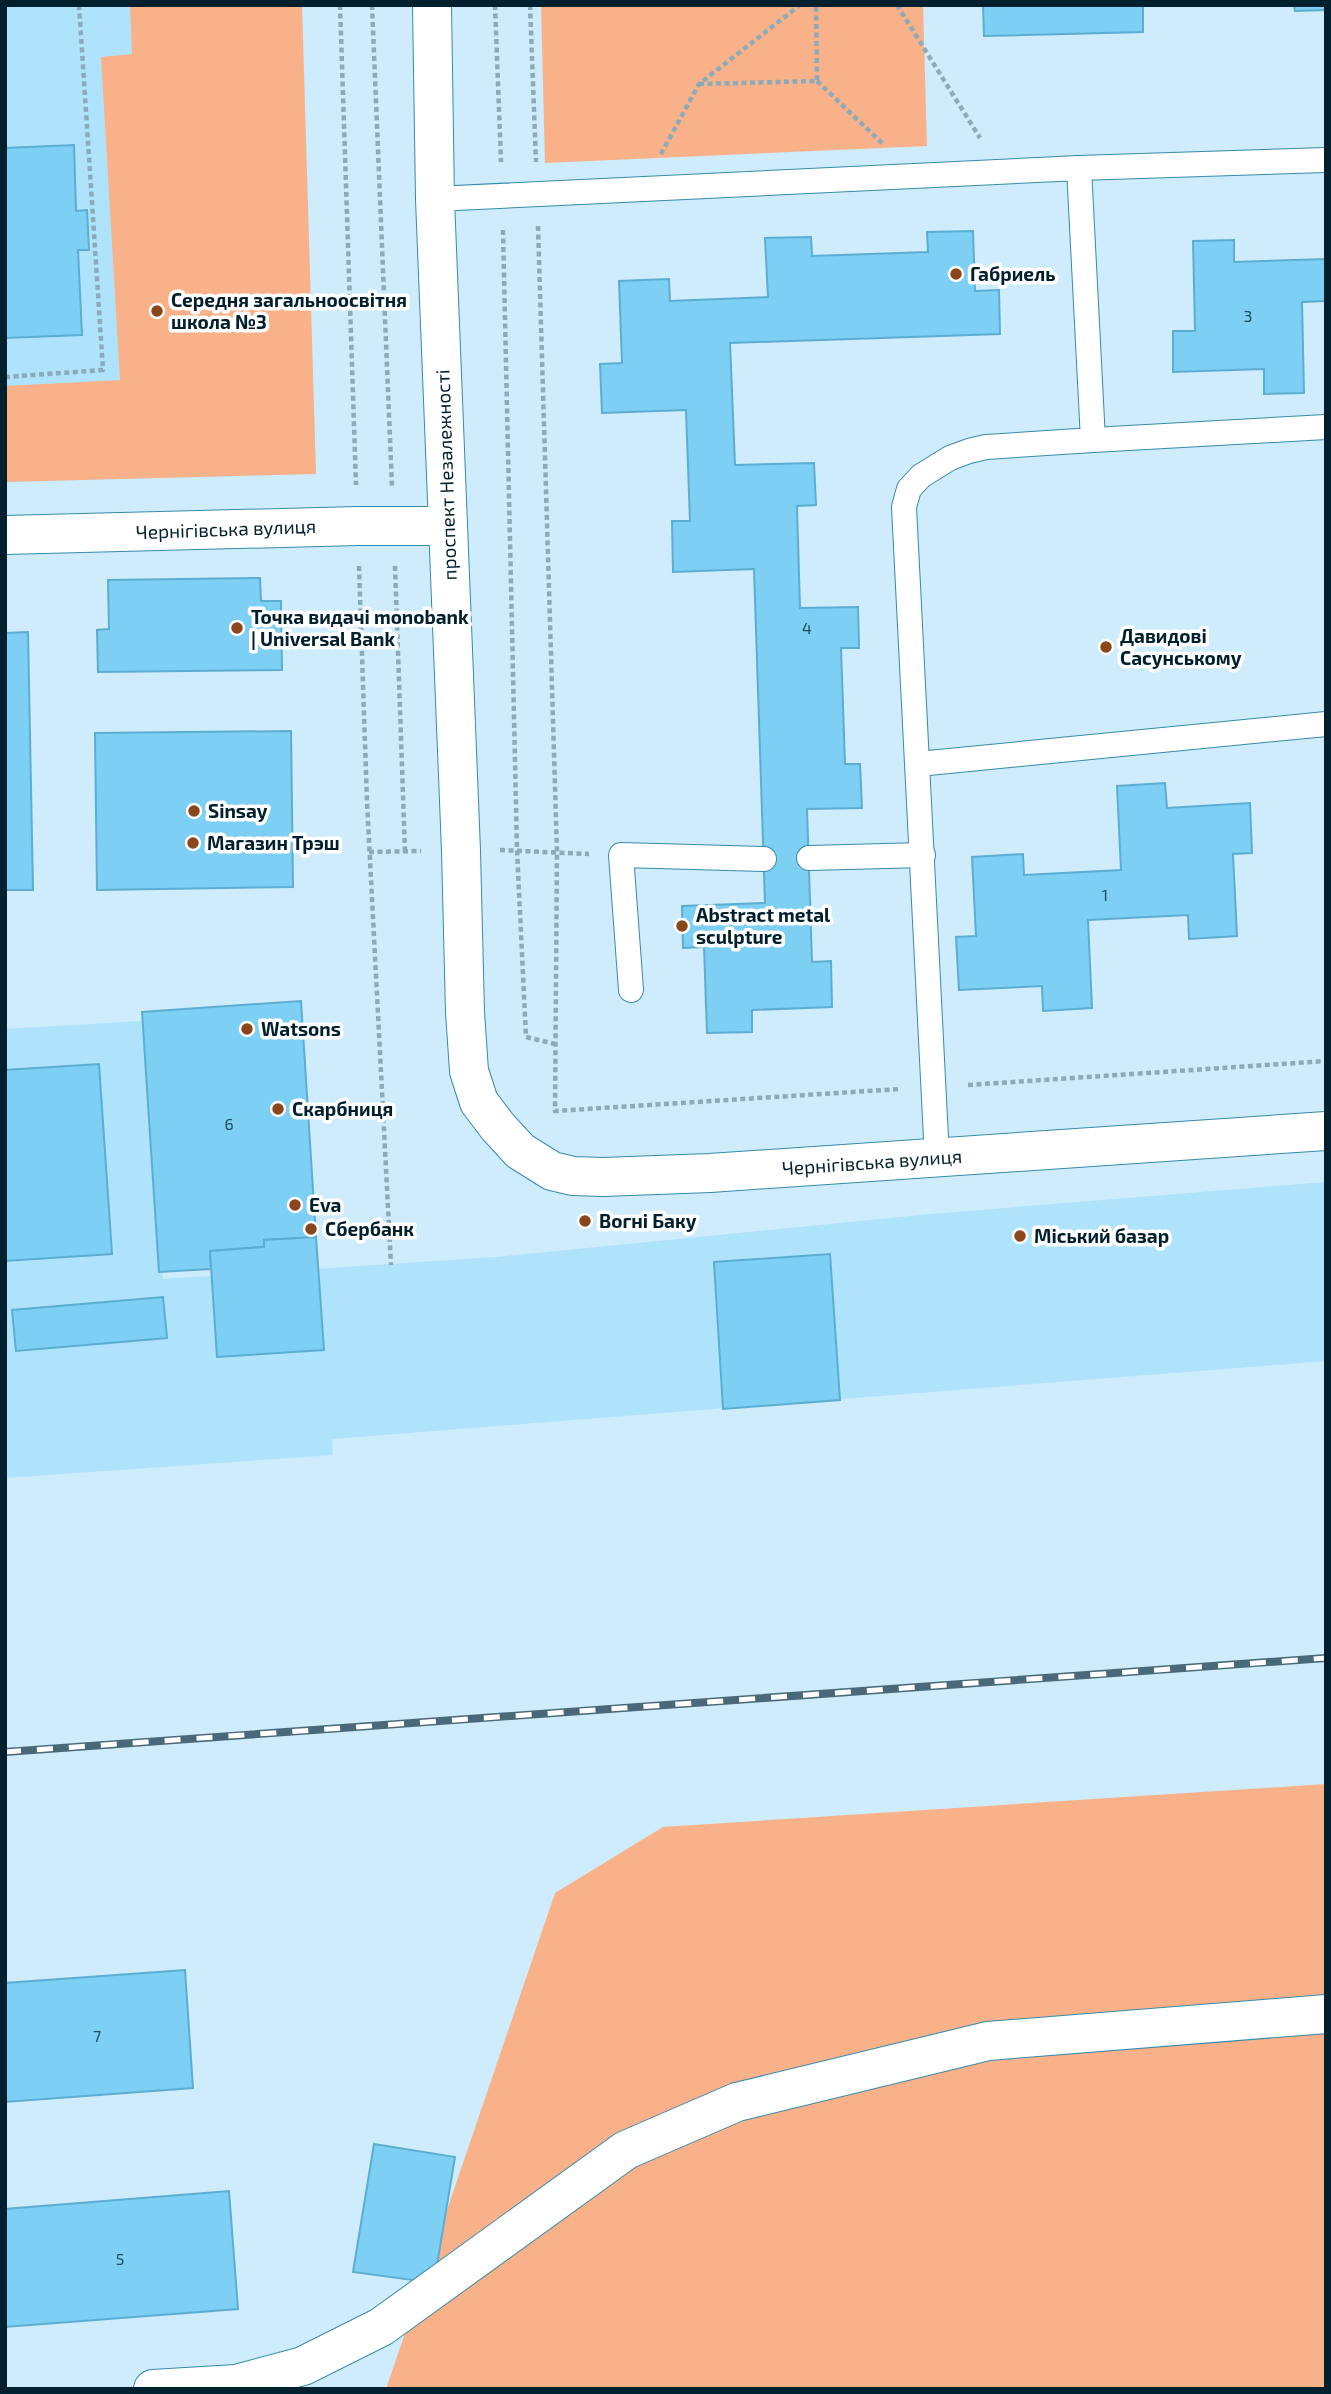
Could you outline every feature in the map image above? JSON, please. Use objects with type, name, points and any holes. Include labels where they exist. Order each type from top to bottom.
[{"type":"street","name":"проспект Незалежності","points":[[432,5],[435,199],[469,1071]]},
{"type":"street","name":"Чернігівська вулиця","points":[[5,535],[447,526]]},
{"type":"street","name":"Чернігівська вулиця","points":[[469,1071],[479,1102],[520,1151],[552,1171],[573,1176],[686,1175],[1326,1131]]},
{"type":"street","points":[[153,2389],[236,2384],[303,2366],[381,2327],[626,2150],[737,2102],[988,2041],[1326,2014]]},
{"type":"lane","points":[[435,199],[1079,168],[1326,160]]},
{"type":"lane","points":[[1079,168],[1093,440]]},
{"type":"lane","points":[[937,1157],[904,507],[909,489],[921,476],[950,458],[986,447],[1326,427]]},
{"type":"lane","points":[[918,764],[1326,724]]},
{"type":"lane","points":[[631,990],[621,855],[764,859]]},
{"type":"lane","points":[[809,858],[923,855]]},
{"type":"path","points":[[5,377],[103,370],[79,5]]},
{"type":"path","points":[[340,5],[376,526],[405,852]]},
{"type":"path","points":[[373,5],[376,526],[367,802],[391,1265]]},
{"type":"path","points":[[495,5],[517,850],[526,1037],[555,1044]]},
{"type":"path","points":[[530,5],[557,852],[555,1111]]},
{"type":"path","points":[[642,189],[699,84],[800,5]]},
{"type":"path","points":[[816,5],[817,81]]},
{"type":"path","points":[[897,5],[984,143],[985,173]]},
{"type":"path","points":[[699,84],[817,81],[916,176]]},
{"type":"shaded area","name":"Середня загальноосвітня школа №3","points":[[5,5],[298,5],[316,474],[5,482]]},
{"type":"shaded area","name":"Середня загальноосвітня школа №3","points":[[130,5],[302,5],[316,474],[5,482],[5,386],[120,380],[101,57],[132,54]]},
{"type":"shaded area","points":[[541,5],[923,5],[927,146],[545,163]]},
{"type":"shaded area","name":"Міський базар","points":[[141,1021],[163,1279],[496,1257],[931,1214],[1326,1182],[1326,1361],[332,1439],[333,1455],[5,1478],[5,1029]]},
{"type":"shaded area","points":[[1326,1784],[1326,2389],[386,2389],[555,1893],[663,1827]]},
{"type":"building","points":[[983,5],[1143,5],[1143,32],[984,36]]},
{"type":"building","points":[[1294,5],[1326,5],[1326,10],[1295,11]]},
{"type":"building","points":[[74,145],[76,211],[87,210],[89,250],[78,250],[82,335],[5,338],[5,148]]},
{"type":"building","points":[[973,231],[975,291],[999,290],[1000,334],[730,343],[735,465],[814,463],[816,505],[797,506],[800,608],[858,607],[859,648],[841,648],[845,764],[860,764],[862,808],[807,809],[812,962],[831,961],[832,1007],[752,1010],[752,1032],[707,1033],[704,947],[683,948],[682,906],[765,903],[754,569],[673,572],[672,521],[690,521],[686,410],[602,413],[600,364],[622,363],[619,281],[669,279],[670,301],[768,297],[765,238],[811,237],[812,256],[928,252],[927,232]]},
{"type":"building","points":[[1234,240],[1234,262],[1326,259],[1326,301],[1302,302],[1304,393],[1264,394],[1264,369],[1173,372],[1173,331],[1195,331],[1193,241]]},
{"type":"building","points":[[260,578],[261,601],[281,601],[282,670],[98,672],[97,630],[109,629],[108,580]]},
{"type":"building","points":[[28,632],[33,890],[5,890],[5,633]]},
{"type":"building","points":[[291,731],[293,887],[97,890],[95,733]]},
{"type":"building","points":[[1165,783],[1167,808],[1250,803],[1252,853],[1233,854],[1237,936],[1189,939],[1188,915],[1088,920],[1092,1008],[1043,1011],[1042,986],[959,990],[956,937],[976,936],[972,857],[1023,854],[1024,875],[1121,870],[1117,786]]},
{"type":"building","points":[[301,1001],[316,1237],[264,1240],[264,1247],[210,1251],[211,1269],[159,1272],[142,1012]]},
{"type":"building","points":[[99,1064],[112,1254],[5,1261],[5,1070]]},
{"type":"building","points":[[316,1237],[324,1350],[217,1357],[210,1251],[264,1247],[264,1240]]},
{"type":"building","points":[[830,1254],[840,1400],[723,1409],[714,1262]]},
{"type":"building","points":[[163,1297],[167,1338],[16,1351],[12,1310]]},
{"type":"building","points":[[185,1970],[193,2088],[5,2102],[5,1983]]},
{"type":"building","points":[[374,2144],[455,2157],[434,2283],[353,2272]]},
{"type":"building","points":[[229,2191],[238,2309],[5,2327],[5,2209]]},
{"type":"railway","points":[[5,1752],[1326,1658]]},
{"type":"place","name":"Габриель","points":[[956,274]]},
{"type":"place","name":"Середня загальноосвітня школа №3","points":[[157,311]]},
{"type":"place","name":"Точка видачі monobank | Universal Bank","points":[[237,628]]},
{"type":"place","name":"Давидові Сасунському","points":[[1106,647]]},
{"type":"place","name":"Sinsay","points":[[194,811]]},
{"type":"place","name":"Магазин Трэш","points":[[193,843]]},
{"type":"place","name":"Abstract metal sculpture","points":[[682,926]]},
{"type":"place","name":"Watsons","points":[[247,1029]]},
{"type":"place","name":"Скарбниця","points":[[278,1109]]},
{"type":"place","name":"Eva","points":[[295,1205]]},
{"type":"place","name":"Вогні Баку","points":[[585,1221]]},
{"type":"place","name":"Сбербанк","points":[[311,1229]]},
{"type":"place","name":"Міський базар","points":[[1020,1236]]}]
